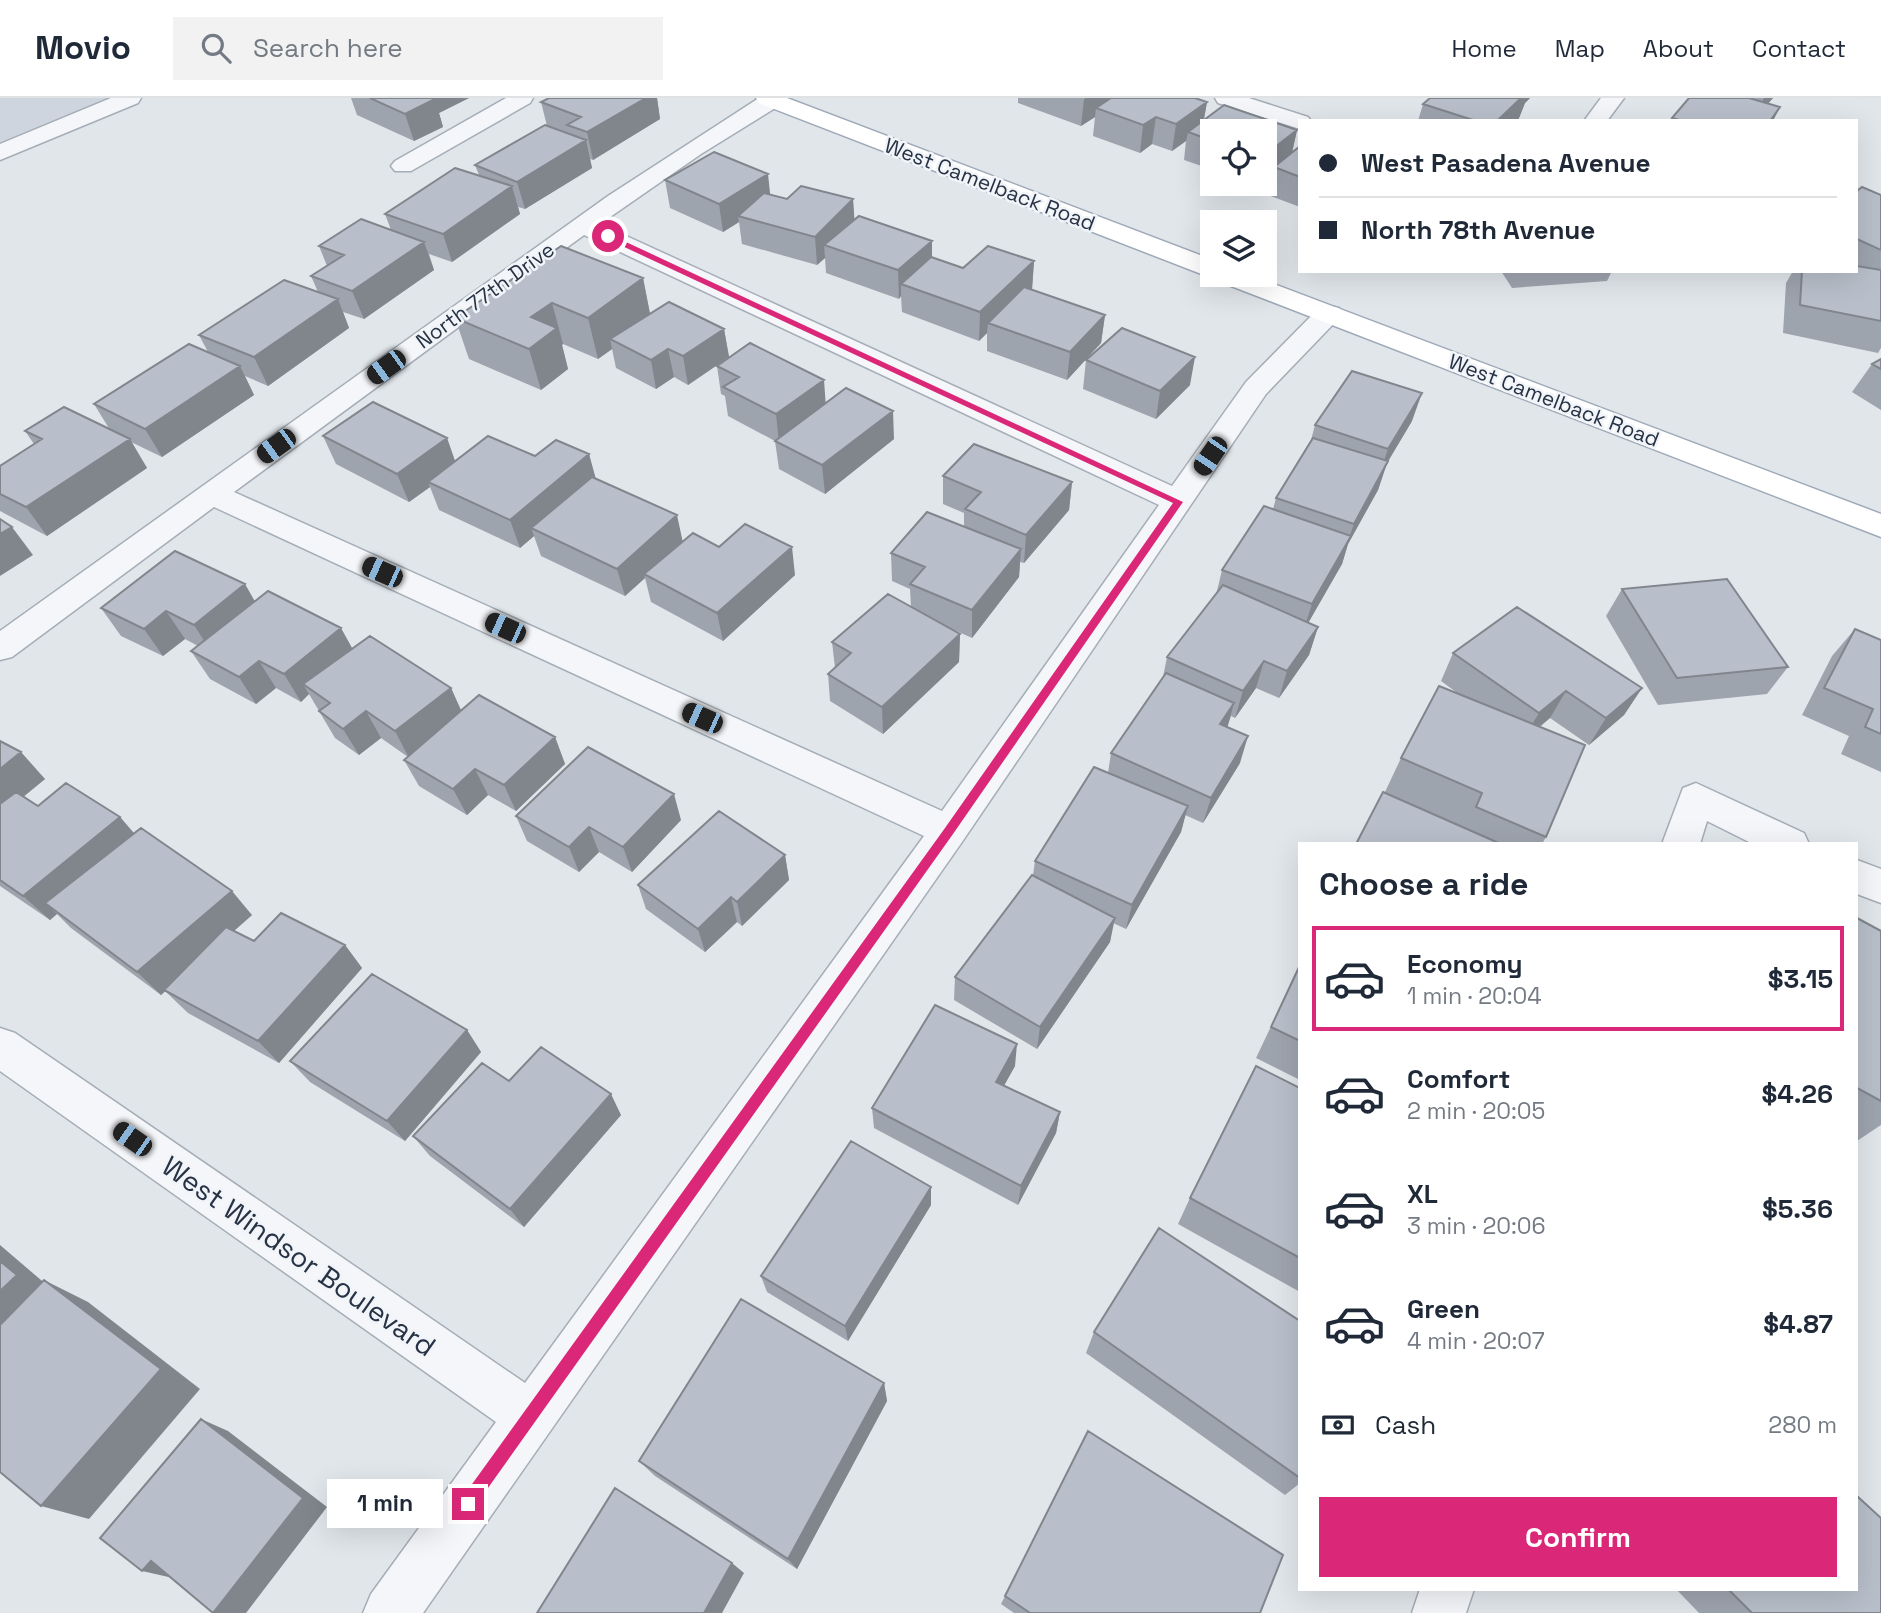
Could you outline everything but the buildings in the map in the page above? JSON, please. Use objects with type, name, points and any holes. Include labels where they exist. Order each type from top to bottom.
[{"type":"main road","name":"West Camelback Road","points":[[769,99],[1200,264]]},
{"type":"main road","name":"West Camelback Road","points":[[1258,287],[1881,526]]},
{"type":"street","points":[[0,153],[130,98]]},
{"type":"street","points":[[403,166],[522,98]]},
{"type":"street","points":[[1226,98],[1298,121]]},
{"type":"street","points":[[1597,119],[1613,98]]},
{"type":"street","name":"North 77th Drive","points":[[0,648],[210,493],[583,225],[769,99]]},
{"type":"street","points":[[583,225],[1179,502]]},
{"type":"street","points":[[390,1613],[949,831],[1256,388],[1329,314]]},
{"type":"street","points":[[210,493],[949,831]]},
{"type":"street","points":[[1682,842],[1696,798],[1786,842]]},
{"type":"street","points":[[1858,876],[1881,887]]},
{"type":"street","name":"West Windsor Boulevard","points":[[0,1047],[530,1416]]},
{"type":"street","points":[[1439,1613],[1446,1591]]},
{"type":"shaded area","points":[[0,98],[112,98],[0,145]]},
{"type":"route","points":[[468,1504],[949,831],[1179,502],[608,236]]}]
